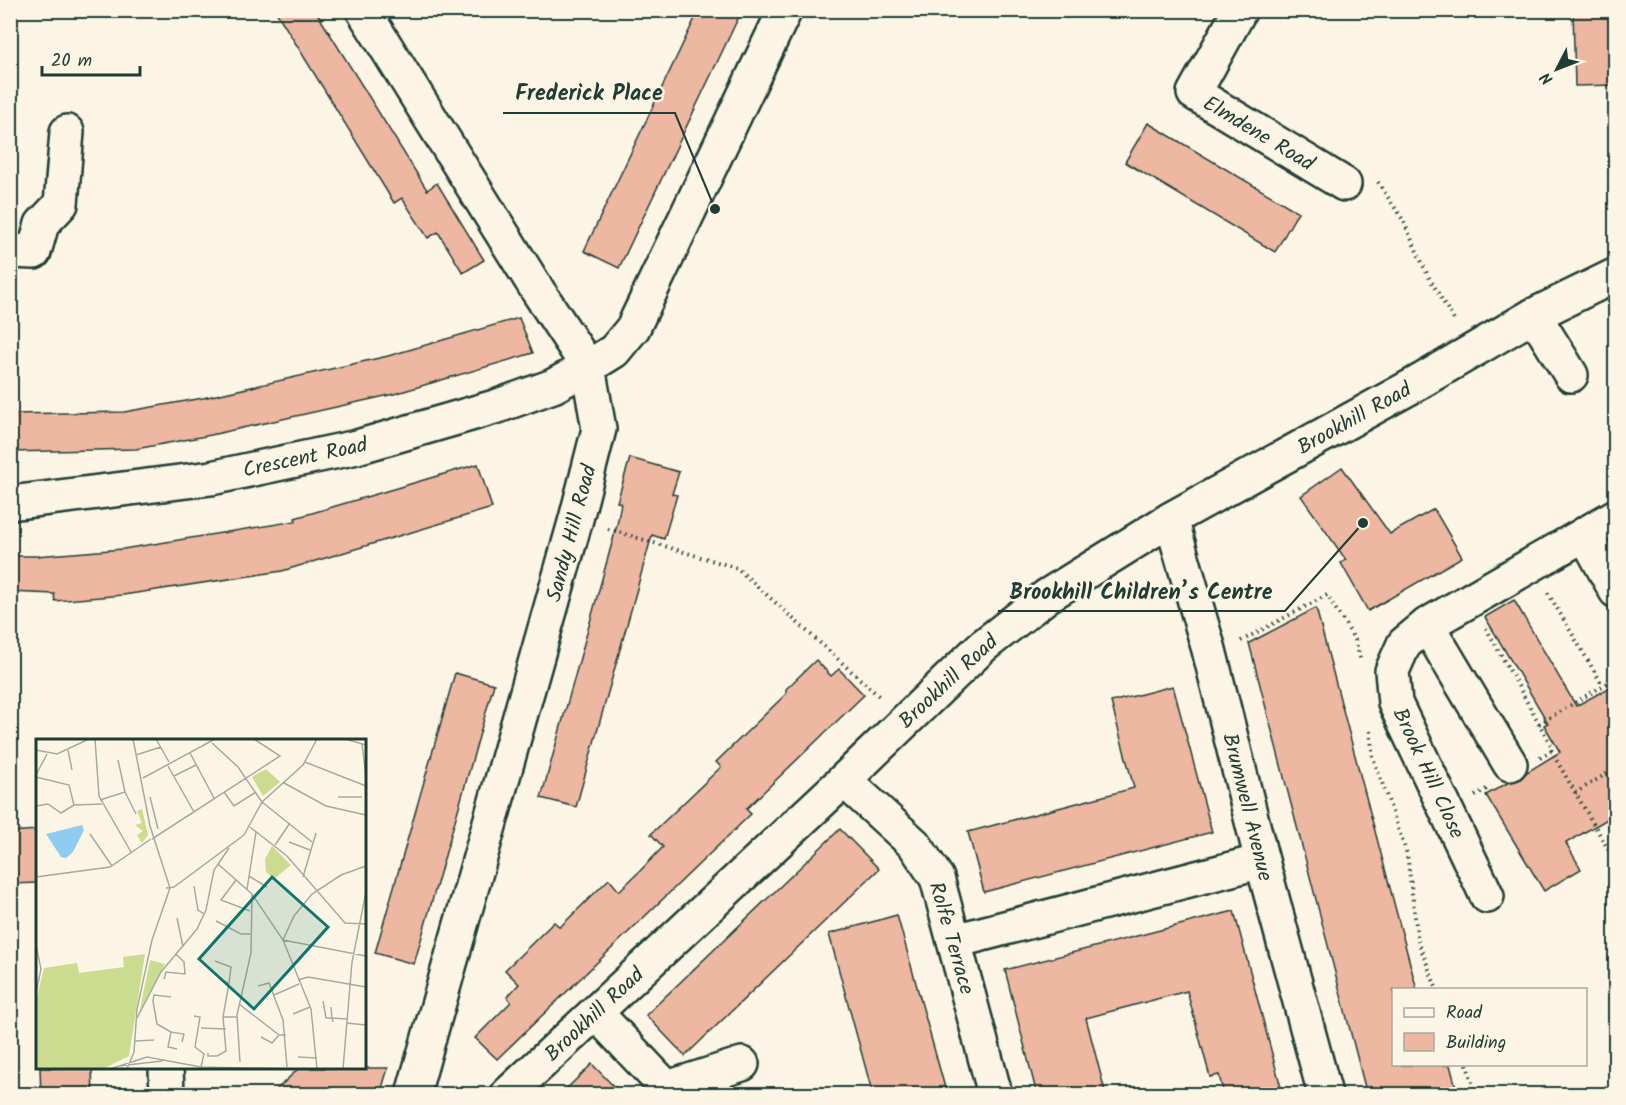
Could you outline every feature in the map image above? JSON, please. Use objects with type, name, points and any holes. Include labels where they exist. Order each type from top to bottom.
[{"type":"street","points":[[363,10],[588,367],[614,351],[633,328],[774,14]]},
{"type":"street","name":"Elmdene Road","points":[[1240,10],[1194,93],[1344,184]]},
{"type":"street","points":[[10,251],[34,252],[42,224],[60,204],[67,132]]},
{"type":"street","name":"Brookhill Road","points":[[508,1095],[1009,624],[1047,596],[1171,519],[1534,315],[1616,275]]},
{"type":"street","points":[[1534,315],[1571,375]]},
{"type":"street","name":"Crescent Road","points":[[10,503],[211,478],[357,447],[498,406],[553,386],[588,367]]},
{"type":"street","name":"Sandy Hill Road","points":[[413,1095],[576,519],[599,429],[588,367]]},
{"type":"street","name":"Brook Hill Close","points":[[1487,896],[1395,703],[1392,671],[1404,644],[1427,625],[1616,516]]},
{"type":"street","name":"Brumwell Avenue","points":[[1171,519],[1209,650],[1262,861],[1325,1095]]},
{"type":"street","points":[[1585,534],[1616,591]]},
{"type":"street","points":[[1427,625],[1513,770]]},
{"type":"street","name":"Rolfe Terrace","points":[[844,780],[915,845],[937,878],[995,1095]]},
{"type":"street","points":[[955,941],[1262,861]]},
{"type":"street","points":[[596,1012],[663,1083],[665,1092],[742,1064]]},
{"type":"street","points":[[166,1069],[166,1095]]},
{"type":"path","points":[[1344,184],[1370,171],[1403,220],[1427,274],[1473,351]]},
{"type":"path","points":[[576,519],[737,568],[906,720]]},
{"type":"path","points":[[1531,565],[1602,686]]},
{"type":"path","points":[[1209,650],[1239,642],[1327,595],[1355,640],[1363,672]]},
{"type":"path","points":[[1469,601],[1552,747],[1551,751],[1614,859]]},
{"type":"path","points":[[1539,724],[1616,678]]},
{"type":"path","points":[[1369,725],[1373,757],[1407,854],[1418,941],[1436,988]]},
{"type":"path","points":[[1447,812],[1513,770],[1551,751]]},
{"type":"path","points":[[1575,793],[1616,768]]},
{"type":"path","points":[[1467,1066],[1475,1095]]},
{"type":"building","points":[[275,10],[315,10],[427,190],[437,183],[484,260],[463,273],[438,232],[428,238],[402,198],[394,203]]},
{"type":"building","points":[[699,10],[742,10],[619,268],[584,251]]},
{"type":"building","points":[[1573,10],[1613,10],[1615,85],[1575,86]]},
{"type":"building","points":[[1148,123],[1298,212],[1275,252],[1125,162]]},
{"type":"building","points":[[519,318],[533,353],[394,394],[211,435],[136,449],[10,452],[10,414],[124,412],[203,398],[388,356]]},
{"type":"building","points":[[630,458],[679,472],[672,494],[677,495],[664,539],[652,535],[576,807],[541,798],[617,525],[621,503],[617,502]]},
{"type":"building","points":[[478,464],[492,508],[282,571],[123,595],[55,601],[54,594],[10,592],[10,556],[123,549],[296,521],[295,518]]},
{"type":"building","points":[[1342,467],[1390,534],[1434,509],[1462,557],[1368,611],[1341,563],[1346,560],[1301,496]]},
{"type":"building","points":[[1514,600],[1576,706],[1616,684],[1616,814],[1566,843],[1581,869],[1544,891],[1486,795],[1509,782],[1519,780],[1527,772],[1560,752],[1544,725],[1548,723],[1485,617]]},
{"type":"building","points":[[1316,608],[1416,988],[1392,988],[1392,1066],[1450,1066],[1458,1095],[1367,1095],[1249,643]]},
{"type":"building","points":[[816,660],[831,676],[839,669],[864,695],[746,809],[751,814],[497,1059],[475,1038],[511,1002],[507,997],[519,984],[505,970],[554,922],[560,927],[609,879],[619,891],[640,871],[663,847],[651,834],[721,767],[716,762],[786,694],[786,689]]},
{"type":"building","points":[[455,673],[494,684],[414,964],[375,953]]},
{"type":"building","points":[[1173,686],[1212,832],[984,892],[968,832],[1134,788],[1111,702]]},
{"type":"building","points":[[840,829],[879,869],[685,1056],[646,1015]]},
{"type":"building","points":[[36,830],[36,883],[10,884],[10,832]]},
{"type":"building","points":[[1234,911],[1283,1095],[1224,1095],[1219,1075],[1210,1077],[1187,991],[1086,1018],[1106,1095],[1037,1095],[1005,970]]},
{"type":"building","points":[[897,915],[947,1095],[873,1095],[829,934]]},
{"type":"building","points":[[592,1064],[622,1095],[560,1095]]},
{"type":"building","points":[[388,1068],[380,1095],[271,1095],[298,1069]]},
{"type":"building","points":[[40,1069],[92,1069],[93,1095],[41,1095]]},
{"type":"place","name":"Frederick Place","points":[[715,209]]},
{"type":"place","name":"Brookhill Children’s Centre","points":[[1363,523]]}]
